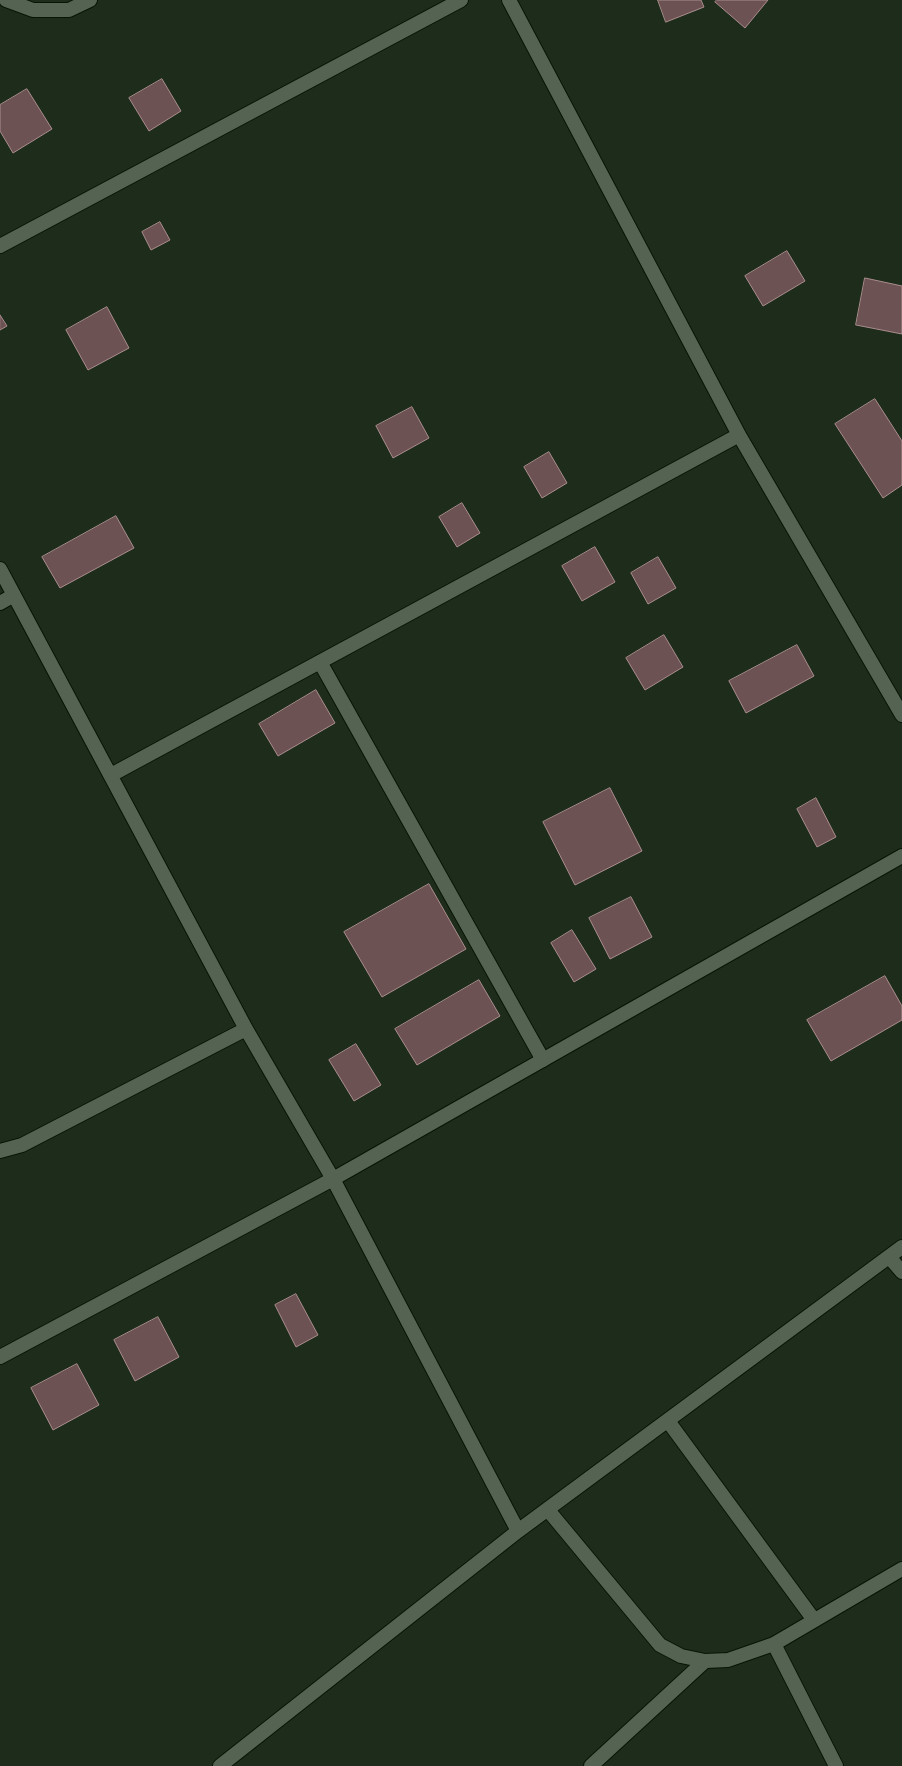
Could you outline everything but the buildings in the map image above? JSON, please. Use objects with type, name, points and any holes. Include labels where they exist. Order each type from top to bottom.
[{"type":"street","points":[[6,0],[33,10],[69,10],[90,0]]},
{"type":"street","points":[[0,246],[461,0]]},
{"type":"street","points":[[509,0],[739,435],[902,715]]},
{"type":"street","points":[[111,775],[739,435]]},
{"type":"street","points":[[0,569],[246,1029],[333,1179],[518,1531]]},
{"type":"street","points":[[0,603],[14,595]]},
{"type":"street","points":[[320,662],[543,1060]]},
{"type":"street","points":[[0,1357],[333,1179],[902,856]]},
{"type":"street","points":[[0,1151],[22,1145],[246,1029]]},
{"type":"street","points":[[220,1766],[518,1531],[902,1247]]},
{"type":"street","points":[[889,1257],[902,1272]]},
{"type":"street","points":[[668,1421],[814,1620]]},
{"type":"street","points":[[548,1510],[660,1646],[681,1656],[705,1661],[728,1660],[774,1644],[902,1569]]},
{"type":"street","points":[[774,1644],[836,1766]]},
{"type":"street","points":[[591,1766],[705,1661]]}]
